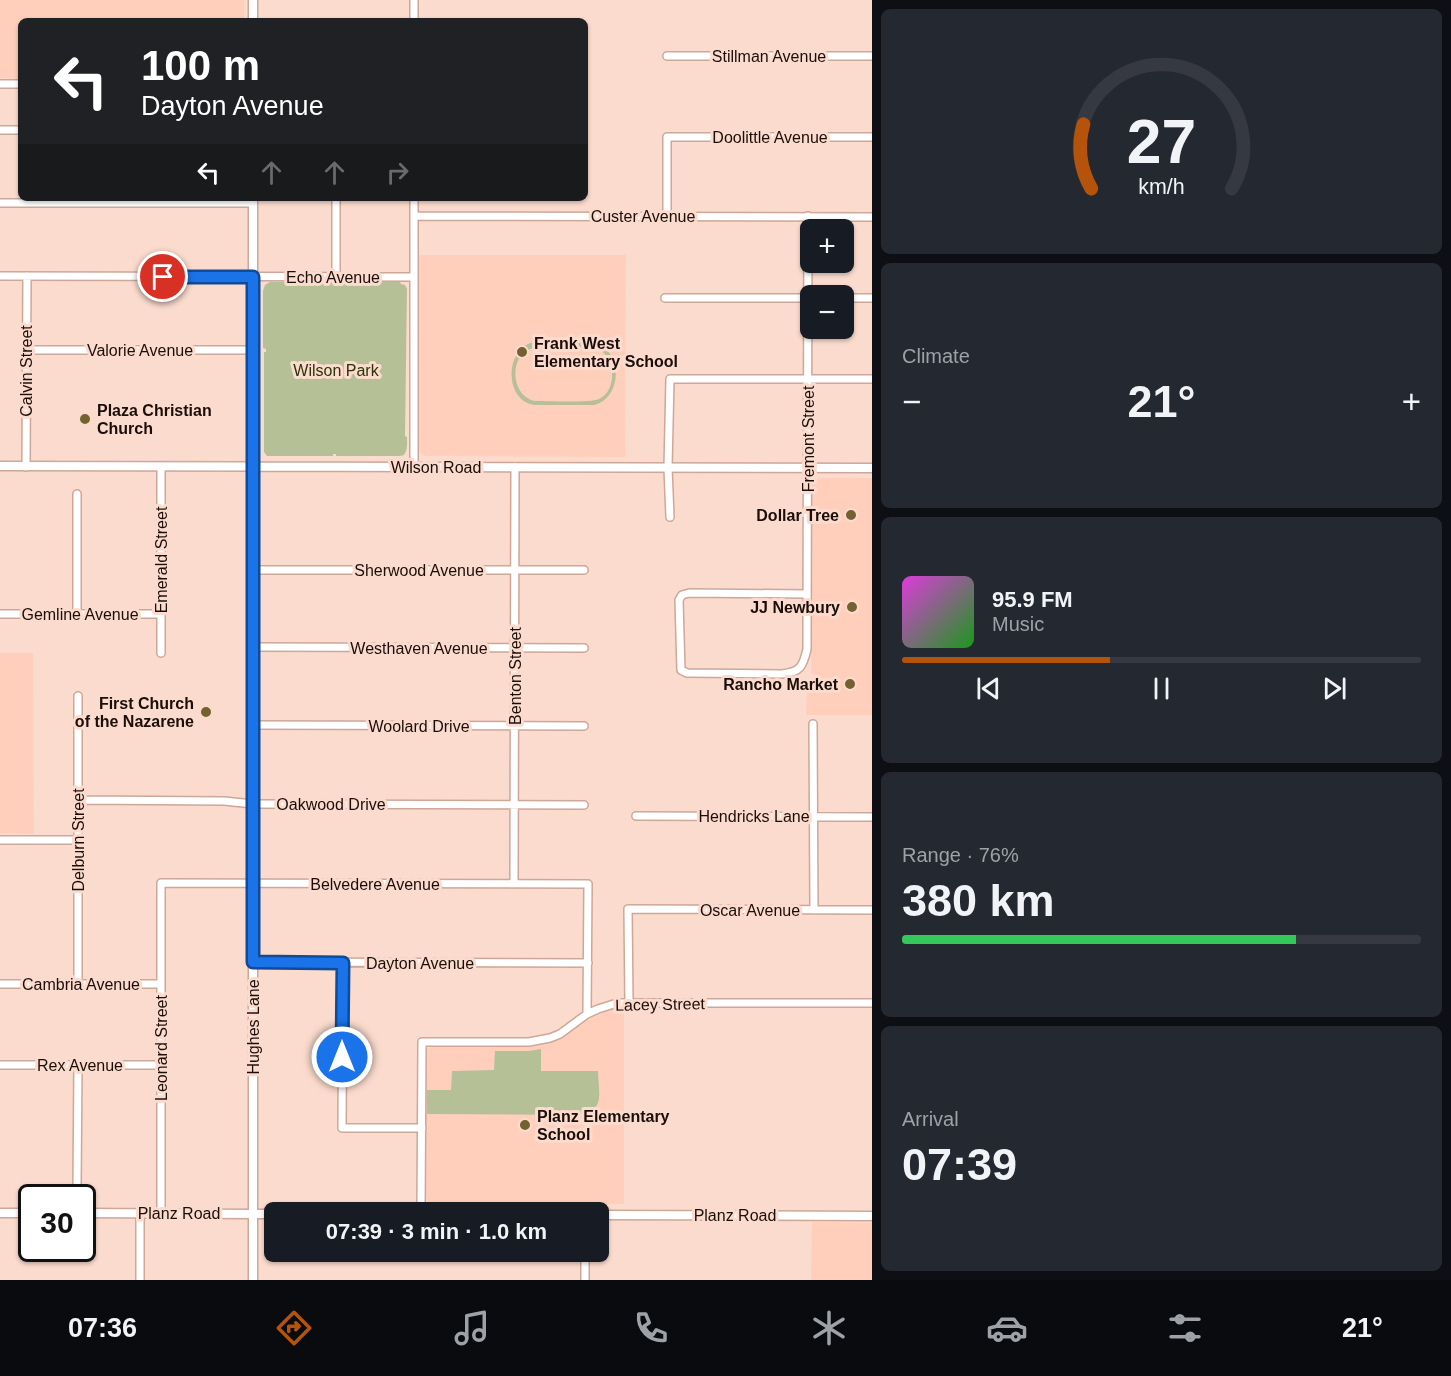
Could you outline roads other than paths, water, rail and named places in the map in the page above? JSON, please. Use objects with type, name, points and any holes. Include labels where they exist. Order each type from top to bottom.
[{"type":"street","points":[[254,0],[254,18]]},
{"type":"street","points":[[414,0],[414,18]]},
{"type":"street","name":"Stillman Avenue","points":[[667,56],[872,56]]},
{"type":"street","points":[[0,84],[18,84]]},
{"type":"street","points":[[0,130],[18,130]]},
{"type":"street","name":"Doolittle Avenue","points":[[667,216],[667,137],[872,138]]},
{"type":"street","points":[[0,203],[254,201]]},
{"type":"street","name":"Hughes Lane","points":[[253,1280],[254,201]]},
{"type":"street","points":[[336,201],[336,277]]},
{"type":"street","points":[[414,201],[414,467]]},
{"type":"street","name":"Custer Avenue","points":[[414,216],[872,217]]},
{"type":"street","name":"Fremont Street","points":[[808,216],[809,285]]},
{"type":"street","name":"Echo Avenue","points":[[0,276],[414,277]]},
{"type":"street","name":"Calvin Street","points":[[26,466],[27,276]]},
{"type":"street","points":[[665,298],[800,298]]},
{"type":"street","points":[[854,298],[872,298]]},
{"type":"street","name":"Fremont Street","points":[[807,594],[689,593],[682,595],[679,600],[681,670],[684,673],[782,674],[798,670],[804,662],[807,649],[808,339]]},
{"type":"street","name":"Valorie Avenue","points":[[26,350],[253,350]]},
{"type":"street","points":[[669,517],[670,379],[872,379]]},
{"type":"street","name":"Wilson Road","points":[[0,466],[872,468]]},
{"type":"street","name":"Emerald Street","points":[[161,467],[161,653]]},
{"type":"street","name":"Benton Street","points":[[514,884],[515,467]]},
{"type":"street","points":[[77,494],[77,614]]},
{"type":"street","name":"Sherwood Avenue","points":[[253,570],[584,570]]},
{"type":"street","name":"Gemline Avenue","points":[[0,614],[161,614]]},
{"type":"street","name":"Westhaven Avenue","points":[[253,647],[584,648]]},
{"type":"street","name":"Delburn Street","points":[[78,696],[78,984]]},
{"type":"street","points":[[813,724],[814,910]]},
{"type":"street","name":"Woolard Drive","points":[[253,725],[584,726]]},
{"type":"street","name":"Oakwood Drive","points":[[78,800],[224,801],[253,804],[584,805]]},
{"type":"street","name":"Hendricks Lane","points":[[636,816],[872,817]]},
{"type":"street","points":[[0,840],[78,840]]},
{"type":"street","name":"Belvedere Avenue","points":[[161,883],[588,884],[588,963]]},
{"type":"street","name":"Leonard Street","points":[[160,1214],[161,883]]},
{"type":"street","name":"Oscar Avenue","points":[[629,1003],[628,909],[872,910]]},
{"type":"street","name":"Dayton Avenue","points":[[253,962],[588,963]]},
{"type":"street","points":[[343,963],[342,1128],[422,1128],[421,1202]]},
{"type":"street","points":[[588,963],[588,1014]]},
{"type":"street","name":"Cambria Avenue","points":[[0,984],[161,984]]},
{"type":"street","name":"Lacey Street","points":[[422,1128],[422,1042],[539,1041],[560,1034],[588,1014],[608,1005],[629,1003],[872,1003]]},
{"type":"street","name":"Rex Avenue","points":[[0,1065],[161,1065]]},
{"type":"street","points":[[77,1184],[78,1065]]},
{"type":"street","points":[[0,1213],[18,1213]]},
{"type":"street","name":"Planz Road","points":[[96,1213],[264,1214]]},
{"type":"street","points":[[140,1213],[140,1280]]},
{"type":"street","name":"Planz Road","points":[[609,1215],[872,1216]]},
{"type":"street","points":[[585,1262],[585,1280]]},
{"type":"place","name":"Frank West Elementary School","points":[[522,352]]},
{"type":"place","name":"Plaza Christian Church","points":[[85,419]]},
{"type":"place","name":"Dollar Tree","points":[[851,515]]},
{"type":"place","name":"JJ Newbury","points":[[852,607]]},
{"type":"place","name":"Rancho Market","points":[[850,684]]},
{"type":"place","name":"First Church of the Nazarene","points":[[206,712]]},
{"type":"place","name":"Planz Elementary School","points":[[525,1125]]},
{"type":"park label","name":"Wilson Park","points":[[336,370]]}]
